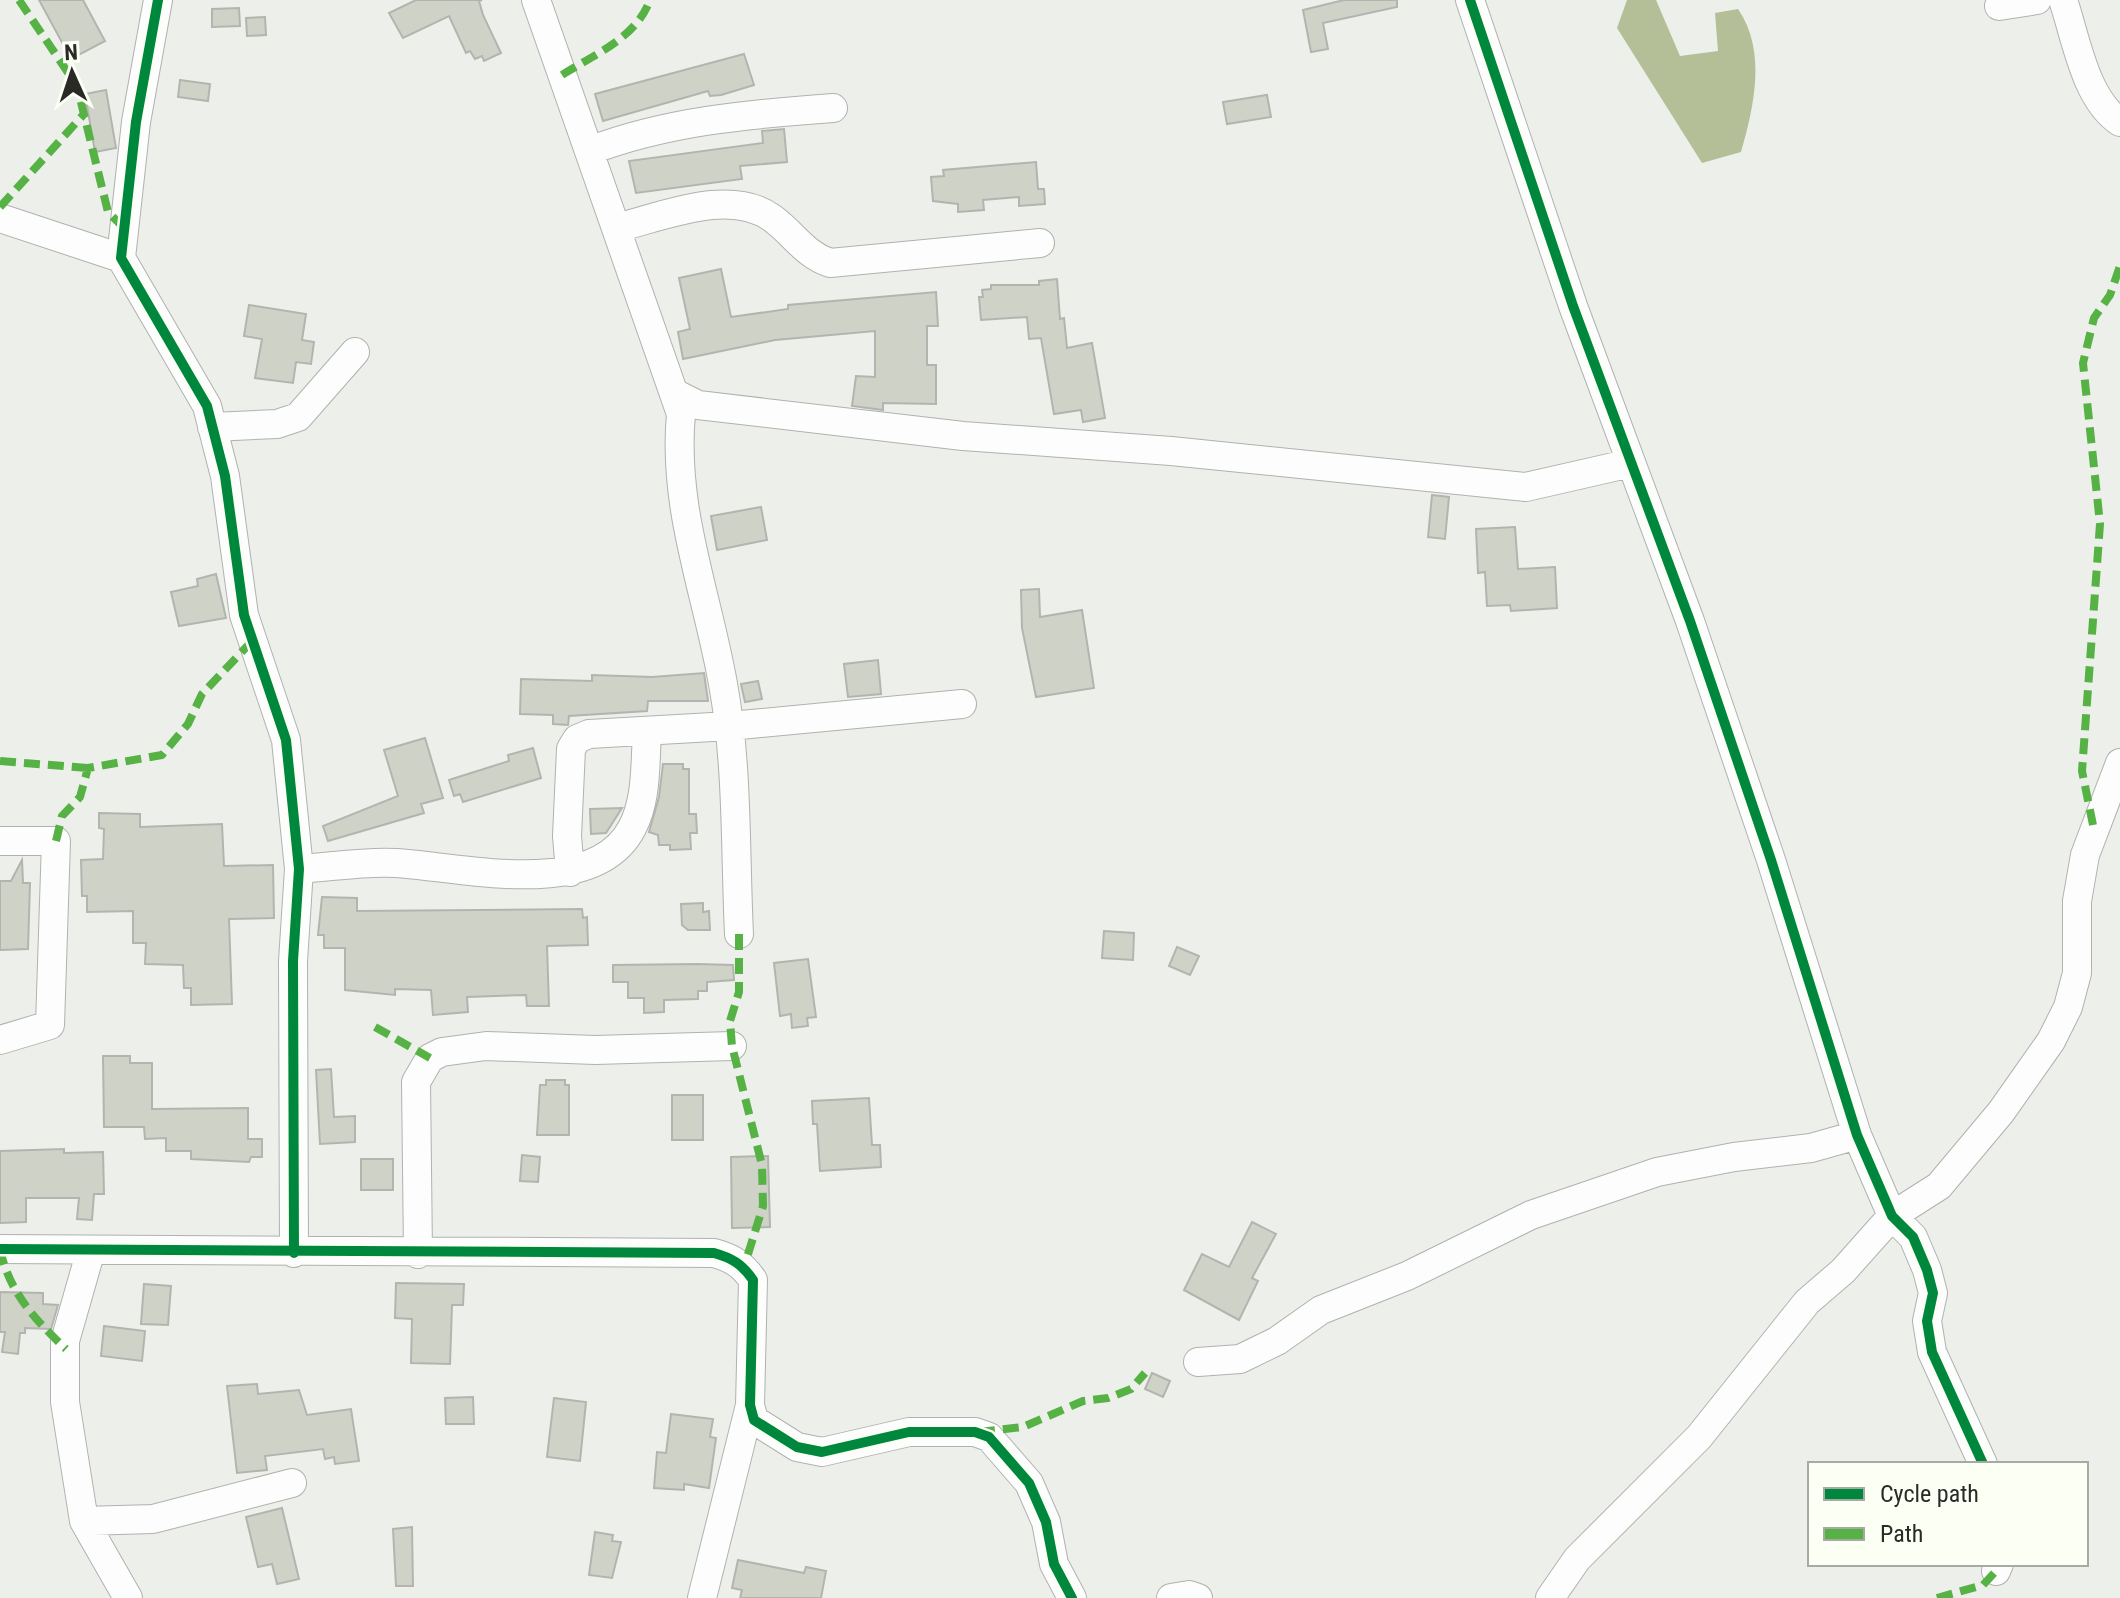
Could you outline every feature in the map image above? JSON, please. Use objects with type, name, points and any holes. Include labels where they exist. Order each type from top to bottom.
[{"type":"street","points":[[158,0],[136,122],[121,258],[207,406],[225,476],[244,615],[286,740],[299,869],[293,961],[294,1253]]},
{"type":"street","points":[[536,0],[681,414],[678,471],[682,505],[712,630],[730,726],[739,934]]},
{"type":"street","points":[[1470,0],[1573,306],[1690,621],[1766,845],[1857,1135],[1892,1216],[1913,1237],[1927,1270],[1933,1293],[1927,1321],[1932,1352],[1982,1462]]},
{"type":"street","points":[[1999,6],[2037,0]]},
{"type":"street","points":[[2063,0],[2092,85],[2103,107],[2120,122]]},
{"type":"street","points":[[589,151],[625,137],[741,114],[833,108]]},
{"type":"street","points":[[616,228],[733,204],[768,215],[817,259],[830,263],[1040,243]]},
{"type":"street","points":[[7,228],[121,258]]},
{"type":"street","points":[[212,427],[277,424],[298,417],[355,352]]},
{"type":"street","points":[[676,394],[698,405],[963,436],[1171,451],[1526,487],[1631,463]]},
{"type":"street","points":[[570,872],[567,836],[571,749],[577,739],[589,734],[730,726],[962,704]]},
{"type":"street","points":[[299,869],[393,863],[494,873],[570,872],[612,851],[631,831],[642,802],[647,732]]},
{"type":"street","points":[[1550,1598],[1577,1559],[1699,1437],[1807,1302],[1843,1271],[1892,1216],[1939,1186],[2001,1112],[2063,1018],[2077,973],[2077,901],[2085,855],[2120,763]]},
{"type":"street","points":[[0,841],[56,841],[50,1025],[0,1040]]},
{"type":"street","points":[[418,1254],[415,1091],[421,1067],[430,1058],[442,1052],[486,1046],[595,1050],[732,1046]]},
{"type":"street","points":[[1198,1362],[1240,1359],[1277,1341],[1321,1310],[1407,1276],[1531,1215],[1657,1172],[1734,1157],[1811,1148],[1857,1135]]},
{"type":"street","points":[[0,1249],[418,1254],[714,1253],[730,1258],[744,1267],[753,1280],[750,1405],[702,1598]]},
{"type":"street","points":[[91,1250],[65,1341],[65,1402],[84,1521],[128,1598]]},
{"type":"street","points":[[750,1405],[754,1420],[767,1431],[797,1447],[822,1452],[909,1432],[975,1432],[989,1437],[1029,1483],[1046,1522],[1054,1564],[1072,1598]]},
{"type":"street","points":[[84,1521],[153,1519],[292,1483]]},
{"type":"street","points":[[1171,1598],[1189,1595],[1198,1598]]},
{"type":"shaded area","points":[[1627,0],[1656,0],[1680,56],[1718,51],[1715,13],[1738,9],[1753,43],[1755,61],[1753,98],[1741,152],[1702,163],[1617,28]]},
{"type":"building","points":[[39,0],[83,0],[105,41],[71,59]]},
{"type":"building","points":[[416,0],[482,0],[479,1],[483,15],[501,53],[484,61],[482,56],[475,59],[470,51],[466,53],[449,16],[403,38],[389,13]]},
{"type":"building","points":[[1344,0],[1397,0],[1397,7],[1323,23],[1328,49],[1311,52],[1303,10]]},
{"type":"building","points":[[239,8],[240,26],[212,27],[212,9]]},
{"type":"building","points":[[265,17],[266,35],[247,36],[246,18]]},
{"type":"building","points":[[744,54],[754,85],[721,95],[710,96],[708,91],[603,121],[595,94]]},
{"type":"building","points":[[180,80],[210,84],[208,101],[178,97]]},
{"type":"building","points":[[106,90],[116,148],[95,152],[85,94]]},
{"type":"building","points":[[1267,95],[1271,117],[1227,124],[1223,102]]},
{"type":"building","points":[[784,129],[787,162],[740,166],[742,179],[636,193],[629,161],[763,143],[762,131]]},
{"type":"building","points":[[1036,162],[1038,189],[1044,189],[1045,204],[1019,206],[1019,197],[983,200],[984,210],[958,212],[958,204],[933,201],[931,177],[944,176],[943,170]]},
{"type":"building","points":[[721,269],[731,317],[788,309],[788,305],[936,292],[938,326],[927,326],[927,365],[936,365],[936,404],[883,403],[883,410],[852,406],[856,376],[875,377],[875,331],[775,340],[683,359],[678,332],[690,329],[679,278]]},
{"type":"building","points":[[1057,279],[1060,319],[1064,318],[1067,348],[1092,343],[1105,418],[1083,422],[1081,410],[1054,414],[1041,338],[1029,339],[1027,317],[981,320],[979,297],[983,297],[982,290],[991,289],[991,285],[1039,285],[1039,281]]},
{"type":"building","points":[[249,305],[306,314],[302,340],[314,342],[311,364],[296,362],[293,383],[255,378],[262,339],[244,336]]},
{"type":"building","points":[[1432,495],[1449,497],[1445,539],[1428,537]]},
{"type":"building","points":[[761,507],[767,540],[717,550],[711,516]]},
{"type":"building","points":[[1515,527],[1518,569],[1555,567],[1557,608],[1511,611],[1510,605],[1487,606],[1485,572],[1478,573],[1476,529]]},
{"type":"building","points":[[216,574],[226,618],[179,626],[171,592],[198,586],[197,579]]},
{"type":"building","points":[[1039,589],[1040,617],[1082,610],[1094,688],[1036,697],[1022,628],[1021,590]]},
{"type":"building","points":[[878,660],[881,694],[848,697],[844,664]]},
{"type":"building","points":[[704,673],[708,701],[648,701],[647,711],[569,716],[568,725],[553,724],[553,715],[520,714],[521,679],[592,681],[592,675],[652,677]]},
{"type":"building","points":[[758,681],[762,699],[745,702],[741,684]]},
{"type":"building","points":[[425,738],[443,798],[421,804],[424,813],[328,841],[323,826],[398,796],[384,750]]},
{"type":"building","points":[[533,748],[541,778],[463,802],[460,794],[454,796],[449,780],[509,761],[508,755]]},
{"type":"building","points":[[663,764],[683,764],[683,769],[689,769],[689,814],[696,814],[697,833],[690,833],[691,849],[670,850],[670,845],[659,845],[658,835],[649,832],[659,797]]},
{"type":"building","points":[[622,808],[606,833],[591,834],[590,809]]},
{"type":"building","points":[[99,813],[140,814],[140,827],[222,824],[224,866],[273,865],[274,918],[229,919],[232,1004],[191,1005],[191,988],[184,988],[183,965],[145,964],[146,943],[133,943],[133,911],[87,912],[87,896],[82,896],[81,860],[103,859],[104,829],[99,828]]},
{"type":"building","points":[[22,860],[23,883],[30,883],[28,949],[0,950],[0,881],[11,881]]},
{"type":"building","points":[[322,897],[357,898],[357,911],[582,909],[583,918],[587,917],[588,945],[547,946],[549,1006],[527,1006],[526,995],[467,997],[468,1012],[433,1015],[431,990],[395,989],[395,995],[345,990],[345,948],[324,948],[324,935],[318,935]]},
{"type":"building","points":[[703,903],[703,912],[709,911],[710,930],[688,930],[682,925],[681,904]]},
{"type":"building","points":[[1104,931],[1134,933],[1133,960],[1102,958]]},
{"type":"building","points":[[1177,947],[1199,956],[1190,975],[1169,966]]},
{"type":"building","points":[[808,959],[816,1017],[807,1018],[808,1026],[792,1028],[791,1014],[780,1016],[774,963]]},
{"type":"building","points":[[613,965],[733,965],[734,980],[707,982],[707,991],[698,991],[698,999],[664,1000],[664,1012],[644,1013],[644,998],[628,998],[628,982],[613,982]]},
{"type":"building","points":[[103,1056],[130,1056],[130,1063],[152,1063],[152,1109],[248,1108],[248,1139],[262,1139],[262,1157],[251,1157],[249,1162],[191,1159],[191,1151],[166,1151],[166,1138],[145,1139],[144,1127],[104,1127]]},
{"type":"building","points":[[331,1069],[334,1117],[355,1116],[355,1142],[320,1144],[316,1070]]},
{"type":"building","points":[[546,1080],[565,1080],[565,1085],[569,1085],[569,1135],[537,1135],[540,1085],[546,1085]]},
{"type":"building","points":[[672,1095],[703,1095],[703,1140],[672,1140]]},
{"type":"building","points":[[869,1098],[872,1145],[880,1145],[881,1167],[820,1171],[812,1101]]},
{"type":"building","points":[[64,1149],[64,1153],[103,1152],[104,1194],[94,1194],[92,1220],[77,1219],[79,1198],[26,1198],[26,1222],[0,1223],[0,1151]]},
{"type":"building","points":[[522,1155],[540,1157],[538,1182],[520,1181]]},
{"type":"building","points":[[768,1156],[770,1227],[732,1228],[731,1157]]},
{"type":"building","points":[[361,1159],[393,1159],[393,1190],[361,1190]]},
{"type":"building","points":[[1252,1222],[1276,1234],[1252,1278],[1258,1281],[1239,1320],[1184,1290],[1202,1254],[1229,1267]]},
{"type":"building","points":[[396,1283],[464,1284],[463,1305],[452,1305],[450,1364],[411,1363],[412,1319],[395,1318]]},
{"type":"building","points":[[144,1284],[171,1286],[168,1325],[141,1324]]},
{"type":"building","points":[[0,1292],[43,1293],[43,1304],[58,1305],[51,1329],[25,1328],[25,1333],[20,1333],[18,1354],[2,1352],[5,1332],[0,1332]]},
{"type":"building","points":[[104,1326],[145,1331],[142,1361],[101,1356]]},
{"type":"building","points":[[1152,1373],[1170,1381],[1163,1397],[1145,1389]]},
{"type":"building","points":[[257,1384],[258,1394],[299,1390],[307,1415],[351,1409],[359,1461],[335,1464],[334,1457],[325,1459],[323,1449],[265,1456],[267,1470],[237,1473],[227,1386]]},
{"type":"building","points":[[473,1397],[474,1424],[446,1424],[445,1398]]},
{"type":"building","points":[[554,1398],[586,1402],[580,1461],[547,1457]]},
{"type":"building","points":[[671,1414],[713,1419],[710,1437],[716,1438],[709,1488],[684,1484],[684,1490],[654,1488],[657,1452],[666,1453]]},
{"type":"building","points":[[282,1508],[299,1579],[277,1584],[272,1564],[258,1567],[246,1517]]},
{"type":"building","points":[[412,1527],[413,1586],[396,1586],[393,1529]]},
{"type":"building","points":[[595,1532],[613,1535],[612,1541],[621,1542],[612,1578],[589,1575]]},
{"type":"building","points":[[738,1560],[804,1573],[806,1567],[826,1571],[821,1598],[740,1598],[742,1590],[732,1588]]},
{"type":"marked path","points":[[19,0],[77,86],[108,212],[124,228]]},
{"type":"marked path","points":[[562,75],[625,35],[644,13],[650,0]]},
{"type":"marked path","points":[[0,207],[84,114]]},
{"type":"marked path","points":[[2093,825],[2082,771],[2100,524],[2083,363],[2094,318],[2110,295],[2120,266]]},
{"type":"marked path","points":[[56,841],[62,816],[80,797],[88,768],[162,755],[188,724],[202,694],[253,640]]},
{"type":"marked path","points":[[0,761],[88,768]]},
{"type":"marked path","points":[[739,934],[739,992],[730,1021],[732,1046],[762,1165],[763,1206],[744,1267]]},
{"type":"marked path","points":[[375,1027],[430,1058]]},
{"type":"marked path","points":[[0,1249],[17,1292],[66,1349]]},
{"type":"marked path","points":[[979,1432],[1023,1427],[1083,1401],[1108,1398],[1131,1389],[1145,1373]]},
{"type":"marked path","points":[[1937,1598],[1983,1585],[1996,1571]]},
{"type":"cycle path","points":[[158,0],[136,122],[121,258],[207,406],[225,476],[244,615],[286,740],[299,869],[293,961],[294,1253]]},
{"type":"cycle path","points":[[1470,0],[1573,306],[1690,621],[1771,860],[1857,1135],[1892,1216],[1913,1237],[1927,1270],[1933,1293],[1927,1321],[1932,1352],[1982,1462]]},
{"type":"cycle path","points":[[0,1249],[714,1253],[741,1266],[753,1280],[750,1405],[754,1420],[797,1447],[822,1452],[909,1432],[975,1432],[989,1437],[1029,1483],[1046,1522],[1054,1564],[1072,1598]]}]
